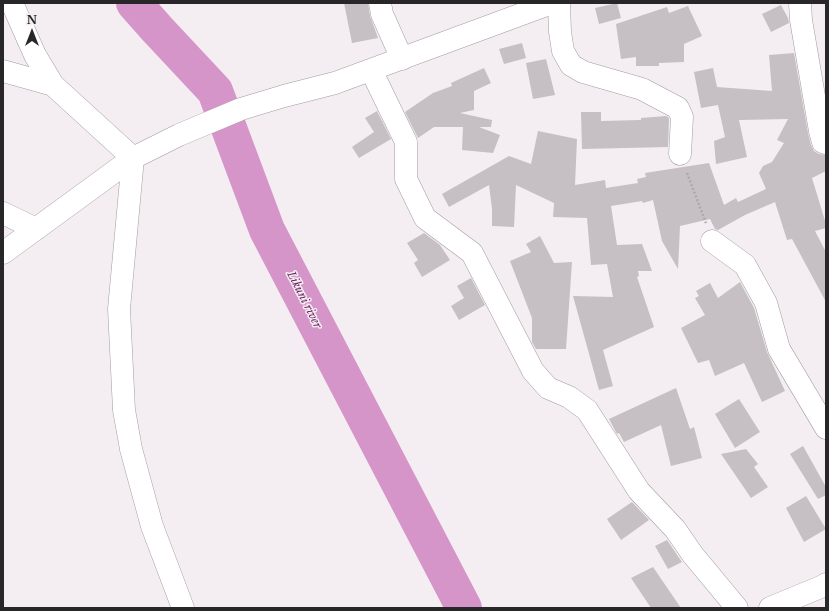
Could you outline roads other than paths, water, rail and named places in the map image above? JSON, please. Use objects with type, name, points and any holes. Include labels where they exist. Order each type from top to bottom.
[{"type":"street","points":[[12,3],[35,54],[53,85],[133,158]]},
{"type":"street","points":[[380,3],[382,14],[402,58]]},
{"type":"street","points":[[3,253],[133,158],[179,135],[241,109],[335,83],[552,3]]},
{"type":"street","points":[[559,3],[562,50],[571,65],[583,72],[642,89],[678,108],[682,117],[680,154]]},
{"type":"street","points":[[800,3],[801,20],[820,131],[823,142],[826,143]]},
{"type":"street","points":[[371,70],[406,142],[406,179],[425,218],[472,253],[533,371],[548,388],[569,397],[587,410],[639,490],[675,529],[693,555],[737,608]]},
{"type":"street","points":[[3,71],[53,85]]},
{"type":"street","points":[[133,158],[119,309],[124,410],[131,449],[152,526],[183,608]]},
{"type":"street","points":[[3,213],[36,229]]},
{"type":"street","points":[[712,241],[744,265],[766,303],[779,349],[826,428]]},
{"type":"street","points":[[770,608],[826,584]]},
{"type":"waterway","name":"Likuni river","points":[[134,3],[215,91],[267,230],[464,608]]}]
